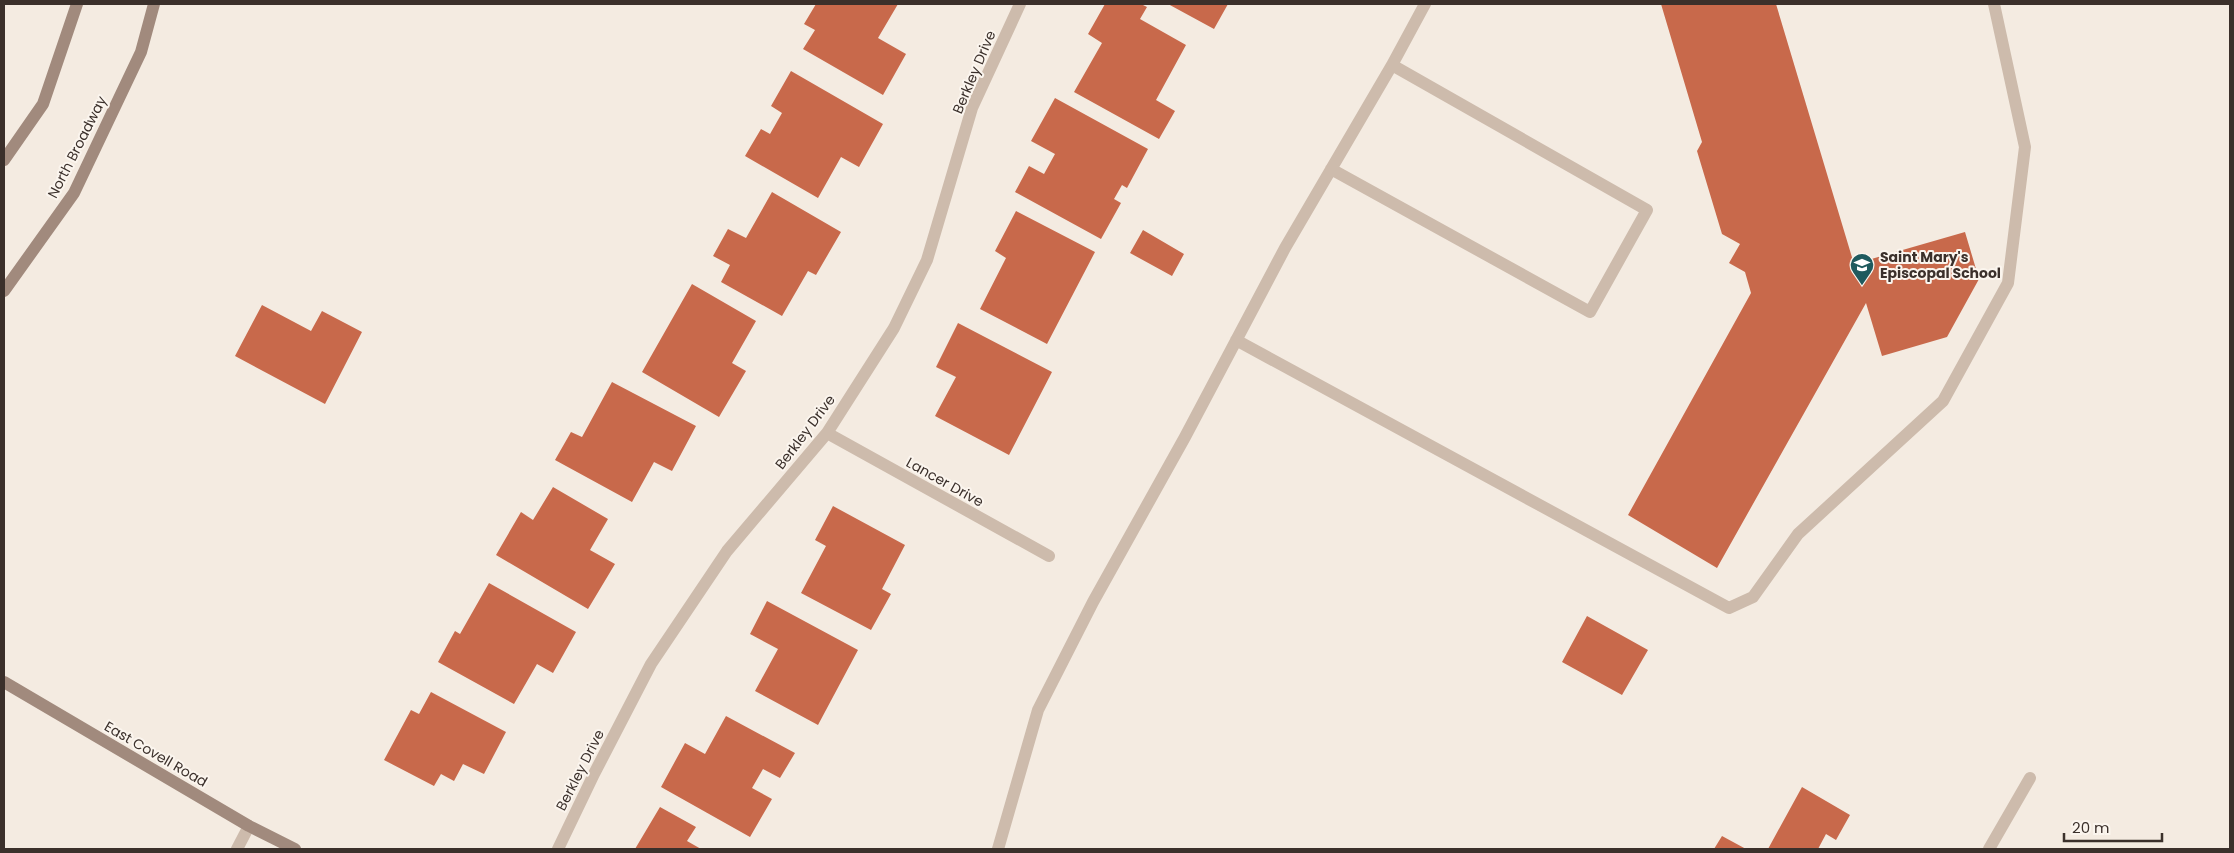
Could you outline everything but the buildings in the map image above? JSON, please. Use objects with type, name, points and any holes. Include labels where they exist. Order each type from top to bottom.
[{"type":"main road","points":[[4,160],[43,104],[77,4]]},
{"type":"main road","name":"North Broadway","points":[[4,291],[74,194],[141,52],[154,4]]},
{"type":"main road","name":"East Covell Road","points":[[4,682],[249,826],[295,849]]},
{"type":"street","name":"Berkley Drive","points":[[558,849],[594,774],[651,664],[727,550],[827,433],[894,328],[927,260],[972,108],[1020,4]]},
{"type":"street","points":[[998,849],[1038,710],[1093,602],[1185,437],[1285,248],[1392,65],[1425,4]]},
{"type":"street","points":[[1236,340],[1728,608],[1745,601],[1753,597],[1798,534],[1943,401],[2008,283],[2025,147],[1994,4]]},
{"type":"street","points":[[1331,169],[1590,312],[1647,210],[1392,65]]},
{"type":"street","name":"Lancer Drive","points":[[827,433],[1049,556]]},
{"type":"street","points":[[1989,849],[2030,778]]},
{"type":"street","points":[[237,849],[249,826]]},
{"type":"place","name":"Saint Mary's Episcopal School","points":[[1862,286]]}]
